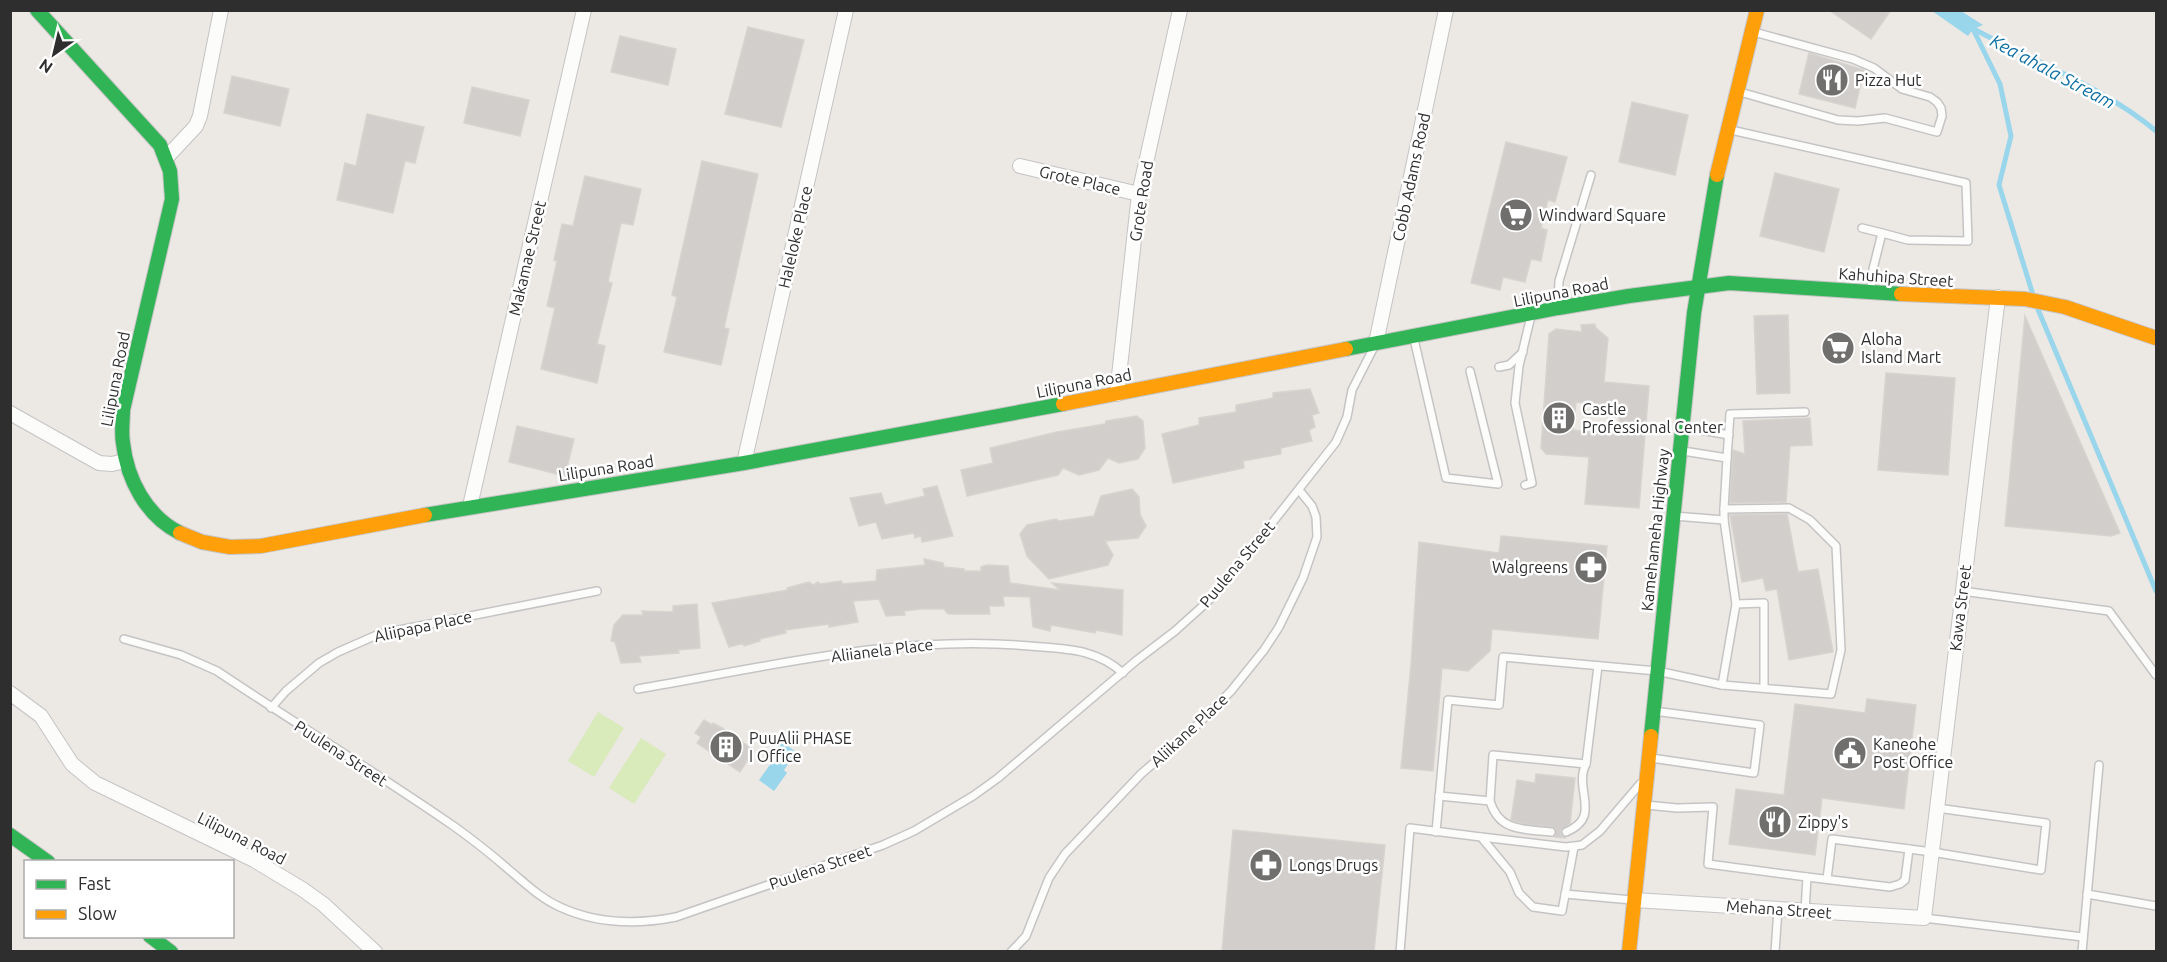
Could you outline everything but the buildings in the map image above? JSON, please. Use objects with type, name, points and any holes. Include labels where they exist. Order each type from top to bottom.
[{"type":"street","name":"Lilipuna Road","points":[[37,10],[152,134],[166,158],[171,178],[172,199],[123,410],[120,427],[124,461],[137,492],[158,519],[185,537],[214,547],[230,549],[261,546],[470,506],[744,463],[1629,296]]},
{"type":"street","points":[[166,158],[196,126],[200,116],[221,10]]},
{"type":"street","name":"Makamae Street","points":[[470,506],[584,10]]},
{"type":"street","name":"Haleloke Place","points":[[744,463],[846,10]]},
{"type":"street","name":"Grote Road","points":[[1117,394],[1139,194],[1180,10]]},
{"type":"street","name":"Cobb Adams Road","points":[[1376,343],[1446,10]]},
{"type":"street","name":"Kamehameha Highway","points":[[1629,951],[1697,288],[1714,188],[1757,10]]},
{"type":"street","name":"Grote Place","points":[[1020,166],[1139,194]]},
{"type":"street","name":"Kahuhipa Street","points":[[1629,296],[1729,283],[1966,298],[2025,299],[2065,307],[2157,338]]},
{"type":"street","name":"Kawa Street","points":[[1924,918],[1998,297]]},
{"type":"street","points":[[10,413],[99,462],[112,464],[124,461]]},
{"type":"street","name":"Lilipuna Road","points":[[10,693],[40,716],[64,754],[82,774],[95,783],[254,860],[278,874],[323,904],[375,951]]},
{"type":"street","points":[[10,835],[47,860]]},
{"type":"street","name":"Mehana Street","points":[[1634,900],[1924,918]]},
{"type":"street","points":[[153,938],[171,951]]},
{"type":"lane","points":[[1738,91],[1838,120],[1858,121],[1885,118],[1937,132],[1942,116],[1941,108],[1930,97],[1902,89],[1874,68],[1853,58],[1752,32]]},
{"type":"lane","points":[[1728,130],[1966,183],[1968,241],[1908,240],[1862,228]]},
{"type":"lane","points":[[1558,308],[1558,280],[1591,175]]},
{"type":"lane","points":[[1870,292],[1882,233]]},
{"type":"lane","points":[[1525,485],[1532,483],[1515,403],[1532,314]]},
{"type":"lane","points":[[1413,336],[1446,478],[1498,484],[1470,371]]},
{"type":"lane","name":"Puulena Street","points":[[124,639],[153,645],[200,662],[217,671],[454,826],[543,898],[596,919],[636,922],[676,917],[883,845],[914,831],[964,802],[998,778],[1205,604],[1336,442],[1347,417],[1352,390],[1376,343]]},
{"type":"lane","points":[[1499,367],[1509,365],[1523,352]]},
{"type":"lane","points":[[1722,685],[1736,604],[1724,520],[1730,414],[1805,412]]},
{"type":"lane","points":[[1682,426],[1728,435]]},
{"type":"lane","points":[[1679,451],[1727,458]]},
{"type":"lane","name":"Aliikane Place","points":[[1011,951],[1026,936],[1049,878],[1065,854],[1141,774],[1195,727],[1231,691],[1279,627],[1303,578],[1317,537],[1316,517],[1312,506],[1299,490]]},
{"type":"lane","points":[[1436,832],[1448,700],[1499,705],[1503,657],[1657,671],[1722,685],[1831,694],[1841,650],[1836,546],[1810,520],[1789,508],[1724,509]]},
{"type":"lane","points":[[1673,516],[1724,520]]},
{"type":"lane","name":"Aliipapa Place","points":[[271,708],[302,676],[319,663],[379,634],[597,591]]},
{"type":"lane","points":[[1962,591],[2109,611],[2157,675]]},
{"type":"lane","points":[[1736,604],[1764,603],[1764,688]]},
{"type":"lane","name":"Aliianela Place","points":[[638,689],[876,648],[938,643],[1001,643],[1076,650],[1110,661],[1123,673]]},
{"type":"lane","points":[[1566,832],[1574,829],[1584,817],[1587,808],[1581,780],[1586,764],[1598,666]]},
{"type":"lane","points":[[1648,758],[1754,773],[1760,725],[1653,711]]},
{"type":"lane","points":[[1551,832],[1510,827],[1496,817],[1490,801],[1493,755],[1586,764]]},
{"type":"lane","points":[[2082,951],[2099,765]]},
{"type":"lane","points":[[1400,951],[1410,828],[1574,847],[1589,841],[1600,831],[1646,777]]},
{"type":"lane","points":[[1439,796],[1490,801]]},
{"type":"lane","points":[[1644,805],[1677,808],[1713,807],[1708,864],[1890,886],[1900,884],[1905,879],[1909,849]]},
{"type":"lane","points":[[1827,879],[1832,838],[2041,870],[2046,823],[1937,808]]},
{"type":"lane","points":[[1481,837],[1510,872],[1519,893],[1533,907],[1562,911],[1574,847]]},
{"type":"lane","points":[[1805,911],[1807,877]]},
{"type":"lane","points":[[1565,894],[1634,900]]},
{"type":"lane","points":[[2087,894],[2157,906]]},
{"type":"lane","points":[[1775,951],[1778,909]]},
{"type":"lane","points":[[1924,918],[2083,937]]},
{"type":"green space","points":[[598,712],[624,728],[594,777],[568,761]]},
{"type":"green space","points":[[641,738],[666,754],[634,804],[609,788]]},
{"type":"water","points":[[1932,11],[1961,11],[1983,25],[1973,29],[1968,36]]},
{"type":"water","points":[[781,741],[796,752],[784,770],[787,773],[774,791],[759,780],[772,762],[769,759]]},
{"type":"waterway","name":"Keaʻahala Stream","points":[[1972,28],[2067,75],[2113,101],[2156,131]]},
{"type":"waterway","points":[[1973,29],[2000,84],[2011,136],[1999,185],[2033,295]]},
{"type":"waterway","points":[[2037,307],[2156,591]]},
{"type":"traffic: fast","points":[[37,10],[160,145],[170,171],[172,199],[123,410],[122,435],[125,457],[140,495],[157,517],[180,533]]},
{"type":"traffic: fast","points":[[1651,736],[1694,313],[1717,175]]},
{"type":"traffic: fast","points":[[1346,349],[1558,308],[1729,283],[1901,294]]},
{"type":"traffic: fast","points":[[425,515],[744,463],[1063,404]]},
{"type":"traffic: fast","points":[[10,835],[45,860]]},
{"type":"traffic: fast","points":[[153,938],[171,952]]},
{"type":"traffic: slow","points":[[1717,175],[1757,10]]},
{"type":"traffic: slow","points":[[1901,294],[2025,299],[2065,307],[2156,338]]},
{"type":"traffic: slow","points":[[1063,404],[1346,349]]},
{"type":"traffic: slow","points":[[180,533],[202,542],[230,547],[261,546],[425,515]]},
{"type":"traffic: slow","points":[[1629,952],[1651,736]]},
{"type":"place","name":"Pizza Hut","points":[[1832,80]]},
{"type":"place","name":"Windward Square","points":[[1516,215]]},
{"type":"place","name":"Aloha Island Mart","points":[[1838,348]]},
{"type":"place","name":"Castle Professional Center","points":[[1559,418]]},
{"type":"place","name":"Walgreens","points":[[1591,567]]},
{"type":"place","name":"PuuAlii PHASE I Office","points":[[726,747]]},
{"type":"place","name":"Kaneohe Post Office","points":[[1850,753]]},
{"type":"place","name":"Zippy's","points":[[1775,822]]},
{"type":"place","name":"Longs Drugs","points":[[1266,865]]}]
